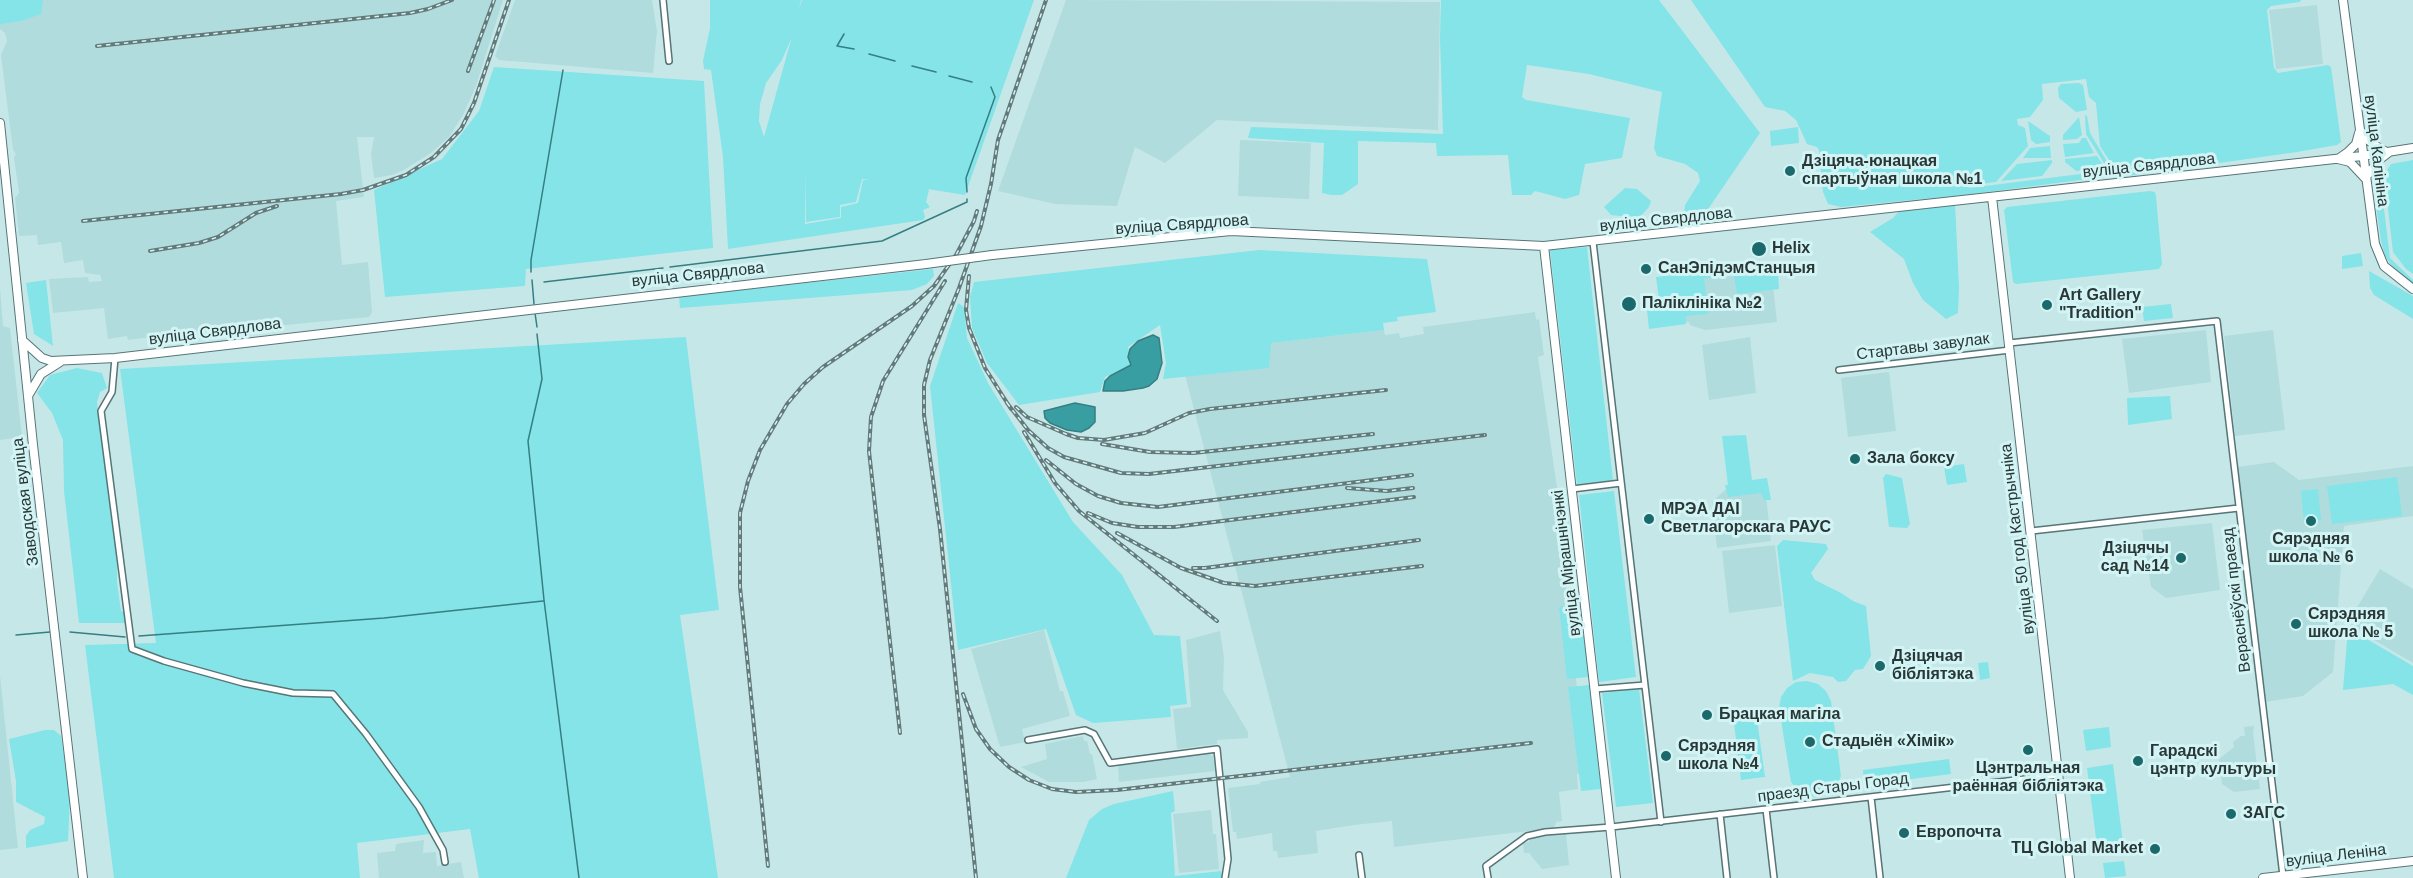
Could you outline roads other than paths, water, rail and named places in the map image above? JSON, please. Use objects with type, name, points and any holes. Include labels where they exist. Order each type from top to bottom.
[{"type":"main road","name":"вуліца Калініна","points":[[2343,0],[2374,244],[2379,259],[2391,274],[2413,289]]},
{"type":"main road","name":"Заводская вуліца","points":[[0,123],[27,397],[83,878]]},
{"type":"main road","points":[[2360,133],[2388,153],[2380,159],[2365,178],[2350,162],[2338,159],[2356,144],[2360,133]]},
{"type":"main road","name":"вуліца Свярдлова","points":[[62,362],[115,358],[992,255],[1231,231],[1544,246],[2338,159],[2413,148]]},
{"type":"main road","name":"вуліца 50 год Кастрычніка","points":[[1992,196],[2070,878]]},
{"type":"main road","name":"вуліца Мірашнічэнкі","points":[[1544,246],[1617,878]]},
{"type":"main road","points":[[22,340],[42,358],[62,362]]},
{"type":"main road","points":[[27,397],[41,374],[62,362]]},
{"type":"main road","name":"вуліца Леніна","points":[[2263,878],[2413,861]]},
{"type":"street","points":[[663,0],[669,61]]},
{"type":"street","points":[[1593,242],[1661,822]]},
{"type":"street","name":"Стартавы завулак","points":[[1839,370],[2010,346],[2217,321]]},
{"type":"street","name":"Вераснёўскі праезд","points":[[2217,321],[2283,876]]},
{"type":"street","points":[[115,358],[112,392],[101,411],[132,649],[164,661],[243,683],[293,693],[333,694],[366,734],[419,807],[443,850],[444,862]]},
{"type":"street","points":[[1572,489],[1621,483]]},
{"type":"street","points":[[2031,531],[2239,508]]},
{"type":"street","points":[[1595,689],[1645,685]]},
{"type":"street","points":[[1028,740],[1085,730],[1094,734],[1110,763],[1217,749],[1228,859],[1224,878]]},
{"type":"street","name":"праезд Стары Горад","points":[[1488,878],[1486,866],[1527,836],[1545,832],[1661,822],[2059,775]]},
{"type":"street","points":[[1871,797],[1880,878]]},
{"type":"street","points":[[1767,809],[1774,878]]},
{"type":"street","points":[[1720,814],[1727,878]]},
{"type":"street","points":[[1359,855],[1362,878]]},
{"type":"waterway","points":[[844,34],[837,46],[854,49]]},
{"type":"waterway","points":[[869,54],[895,61]]},
{"type":"waterway","points":[[912,66],[936,72]]},
{"type":"waterway","points":[[531,272],[531,260],[563,70]]},
{"type":"waterway","points":[[949,76],[972,82]]},
{"type":"waterway","points":[[967,192],[966,178],[995,97],[991,87]]},
{"type":"waterway","points":[[670,267],[882,241],[967,202],[967,199]]},
{"type":"waterway","points":[[544,282],[663,268]]},
{"type":"waterway","points":[[532,280],[534,304]]},
{"type":"waterway","points":[[535,313],[537,327]]},
{"type":"waterway","points":[[537,334],[542,379],[528,441],[544,600],[579,878]]},
{"type":"waterway","points":[[139,636],[384,618],[543,601]]},
{"type":"waterway","points":[[16,635],[50,632]]},
{"type":"waterway","points":[[70,632],[125,637]]},
{"type":"railway","points":[[97,46],[410,13],[452,0]]},
{"type":"railway","points":[[468,71],[494,0]]},
{"type":"railway","points":[[83,221],[341,194],[363,190],[406,175],[434,157],[461,129],[474,103],[509,0]]},
{"type":"railway","points":[[976,878],[940,529],[924,415],[924,385],[930,360],[981,226],[998,140],[1046,0]]},
{"type":"railway","points":[[150,251],[199,243],[218,237],[256,213],[277,206]]},
{"type":"railway","points":[[768,866],[740,587],[740,513],[748,481],[760,450],[787,404],[823,367],[912,306],[934,286],[956,255],[977,211]]},
{"type":"railway","points":[[969,276],[966,310],[969,328],[985,368],[1011,409]]},
{"type":"railway","points":[[900,733],[869,451],[871,417],[883,381],[945,281]]},
{"type":"railway","points":[[1016,407],[1027,417],[1066,434],[1078,438],[1104,440],[1145,433],[1189,413],[1210,409],[1386,390]]},
{"type":"railway","points":[[1007,403],[1028,430],[1048,448],[1064,457],[1121,473],[1149,474],[1485,435]]},
{"type":"railway","points":[[1024,432],[1055,483],[1079,511],[1217,621]]},
{"type":"railway","points":[[1102,444],[1150,452],[1193,453],[1373,434]]},
{"type":"railway","points":[[1046,460],[1076,484],[1098,496],[1121,503],[1158,507],[1412,475]]},
{"type":"railway","points":[[1347,488],[1387,491],[1413,488]]},
{"type":"railway","points":[[1088,513],[1112,523],[1138,527],[1174,527],[1414,497]]},
{"type":"railway","points":[[1117,533],[1181,568],[1224,583],[1255,586],[1422,566]]},
{"type":"railway","points":[[1193,568],[1419,540]]},
{"type":"railway","points":[[963,694],[976,729],[990,749],[1009,767],[1029,780],[1052,789],[1076,792],[1117,790],[1531,743]]},
{"type":"place","name":"Дзіцяча-юнацкая спартыўная школа №1","points":[[1790,171]]},
{"type":"place","name":"Helix","points":[[1759,249]]},
{"type":"place","name":"СанЭпідэмСтанцыя","points":[[1646,269]]},
{"type":"place","name":"Паліклініка №2","points":[[1629,304]]},
{"type":"place","name":"Art Gallery \"Tradition\"","points":[[2047,305]]},
{"type":"place","name":"Зала боксу","points":[[1855,459]]},
{"type":"place","name":"МРЭА ДАІ Светлагорскага РАУС","points":[[1649,519]]},
{"type":"place","name":"Сярэдняя школа № 6","points":[[2311,521]]},
{"type":"place","name":"Дзіцячы сад №14","points":[[2181,558]]},
{"type":"place","name":"Сярэдняя школа № 5","points":[[2296,624]]},
{"type":"place","name":"Дзіцячая бібліятэка","points":[[1880,666]]},
{"type":"place","name":"Брацкая магіла","points":[[1707,715]]},
{"type":"place","name":"Стадыён «Хімік»","points":[[1810,742]]},
{"type":"place","name":"Цэнтральная раённая бібліятэка","points":[[2028,750]]},
{"type":"place","name":"Сярэдняя школа №4","points":[[1666,756]]},
{"type":"place","name":"Гарадскі цэнтр культуры","points":[[2138,761]]},
{"type":"place","name":"ЗАГС","points":[[2231,814]]},
{"type":"place","name":"Европочта","points":[[1904,833]]},
{"type":"place","name":"ТЦ Global Market","points":[[2155,849]]}]
